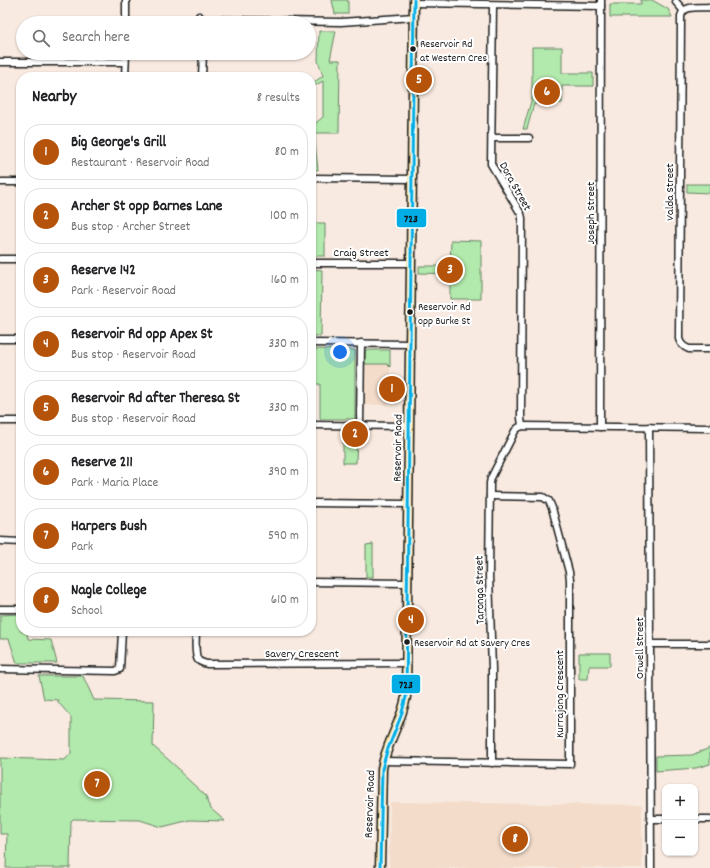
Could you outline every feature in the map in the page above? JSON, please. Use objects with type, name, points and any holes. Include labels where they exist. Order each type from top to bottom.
[{"type":"main road","name":"Reservoir Road","points":[[380,868],[381,776],[383,761],[401,716],[406,697],[414,2]]},
{"type":"street","points":[[126,0],[126,16]]},
{"type":"street","points":[[414,2],[493,5],[504,2],[601,3]]},
{"type":"street","points":[[676,2],[683,10],[688,8],[710,8]]},
{"type":"street","name":"Joseph Street","points":[[600,427],[601,3]]},
{"type":"street","name":"Dora Street","points":[[493,5],[492,166],[522,217],[522,426]]},
{"type":"street","name":"Valda Street","points":[[683,10],[681,16],[680,339],[681,344],[686,348],[710,349]]},
{"type":"street","points":[[316,22],[341,22],[414,17]]},
{"type":"street","points":[[202,72],[203,60]]},
{"type":"street","points":[[0,62],[125,62],[125,72]]},
{"type":"street","points":[[492,138],[529,138]]},
{"type":"street","points":[[316,178],[412,179]]},
{"type":"street","points":[[0,182],[16,182]]},
{"type":"street","points":[[0,259],[16,259]]},
{"type":"street","name":"Craig Street","points":[[316,263],[411,263]]},
{"type":"street","points":[[0,339],[16,339]]},
{"type":"street","points":[[316,343],[410,344]]},
{"type":"street","points":[[360,343],[360,426]]},
{"type":"street","points":[[0,421],[16,421]]},
{"type":"street","points":[[316,425],[409,426]]},
{"type":"street","points":[[522,426],[710,428]]},
{"type":"street","name":"Taronga Street","points":[[492,763],[492,670],[489,575],[490,483],[491,478],[515,431],[522,426]]},
{"type":"street","name":"Orwell Street","points":[[649,427],[651,868]]},
{"type":"street","name":"Kurrajong Crescent","points":[[383,761],[570,764],[570,580],[552,508],[548,499],[540,497],[490,496]]},
{"type":"street","points":[[316,503],[408,504]]},
{"type":"street","points":[[0,541],[16,542]]},
{"type":"street","points":[[316,582],[407,583]]},
{"type":"street","points":[[0,609],[16,609]]},
{"type":"street","points":[[0,669],[115,671],[120,669],[122,636]]},
{"type":"street","name":"Savery Crescent","points":[[196,636],[196,656],[201,663],[207,664],[406,663]]},
{"type":"street","points":[[650,644],[710,644]]},
{"type":"street","points":[[650,819],[662,819]]},
{"type":"street","points":[[698,819],[710,819]]},
{"type":"shaded area","points":[[365,364],[387,364],[390,367],[390,403],[387,405],[364,405]]},
{"type":"shaded area","points":[[390,802],[642,805],[642,868],[389,868]]},
{"type":"green space","points":[[332,0],[348,0],[348,14],[335,14]]},
{"type":"green space","points":[[641,0],[652,0],[668,9],[672,17],[610,17],[610,4],[641,4]]},
{"type":"green space","points":[[319,31],[336,31],[330,60],[340,60],[339,133],[316,133],[316,123],[323,117],[323,81],[316,85],[316,81],[323,76],[318,61]]},
{"type":"green space","points":[[532,47],[562,47],[562,73],[593,73],[593,86],[562,86],[562,103],[534,104],[527,129],[523,129],[532,98]]},
{"type":"green space","points":[[316,152],[318,170],[316,170]]},
{"type":"green space","points":[[687,184],[710,184],[710,193],[687,192]]},
{"type":"green space","points":[[316,223],[325,223],[325,256],[316,256]]},
{"type":"green space","points":[[451,240],[481,241],[481,299],[450,299],[450,274],[419,273],[419,266],[450,266]]},
{"type":"green space","points":[[316,269],[322,270],[321,336],[316,336]]},
{"type":"green space","points":[[316,349],[355,350],[355,419],[320,419],[320,384],[316,384]]},
{"type":"green space","points":[[365,350],[390,350],[390,367],[387,364],[365,364]]},
{"type":"green space","points":[[343,432],[357,432],[356,463],[343,463]]},
{"type":"green space","points":[[373,544],[373,577],[366,577],[366,545]]},
{"type":"green space","points":[[16,614],[16,636],[28,636],[28,639],[51,640],[57,663],[17,663],[9,639],[0,639],[0,615]]},
{"type":"green space","points":[[579,653],[610,653],[610,666],[589,666],[588,679],[579,679]]},
{"type":"green space","points":[[39,676],[83,676],[94,700],[154,701],[153,746],[206,796],[211,809],[225,821],[190,820],[162,827],[140,820],[73,819],[71,821],[70,868],[6,868],[7,834],[0,834],[0,758],[65,760],[71,753],[71,717],[58,702],[58,700],[44,699]]},
{"type":"green space","points":[[710,748],[710,764],[696,768],[656,771],[656,756],[692,755]]},
{"type":"transit line","name":"723","points":[[380,868],[382,769],[387,751],[401,716],[406,697],[414,0]]},
{"type":"place","name":"Reservoir Rd at Western Cres","points":[[413,49]]},
{"type":"place","name":"Reservoir Rd after Theresa St","points":[[419,80]]},
{"type":"place","name":"Reserve 211","points":[[547,92]]},
{"type":"place","name":"Reserve 142","points":[[450,270]]},
{"type":"place","name":"Reservoir Rd opp Burke St","points":[[410,312]]},
{"type":"place","name":"Big George's Grill","points":[[392,389]]},
{"type":"place","name":"Archer St opp Barnes Lane","points":[[355,434]]},
{"type":"place","name":"Reservoir Rd opp Apex St","points":[[411,620]]},
{"type":"place","name":"Reservoir Rd at Savery Cres","points":[[407,642]]},
{"type":"place","name":"Harpers Bush","points":[[97,784]]},
{"type":"place","name":"Nagle College","points":[[515,839]]}]
